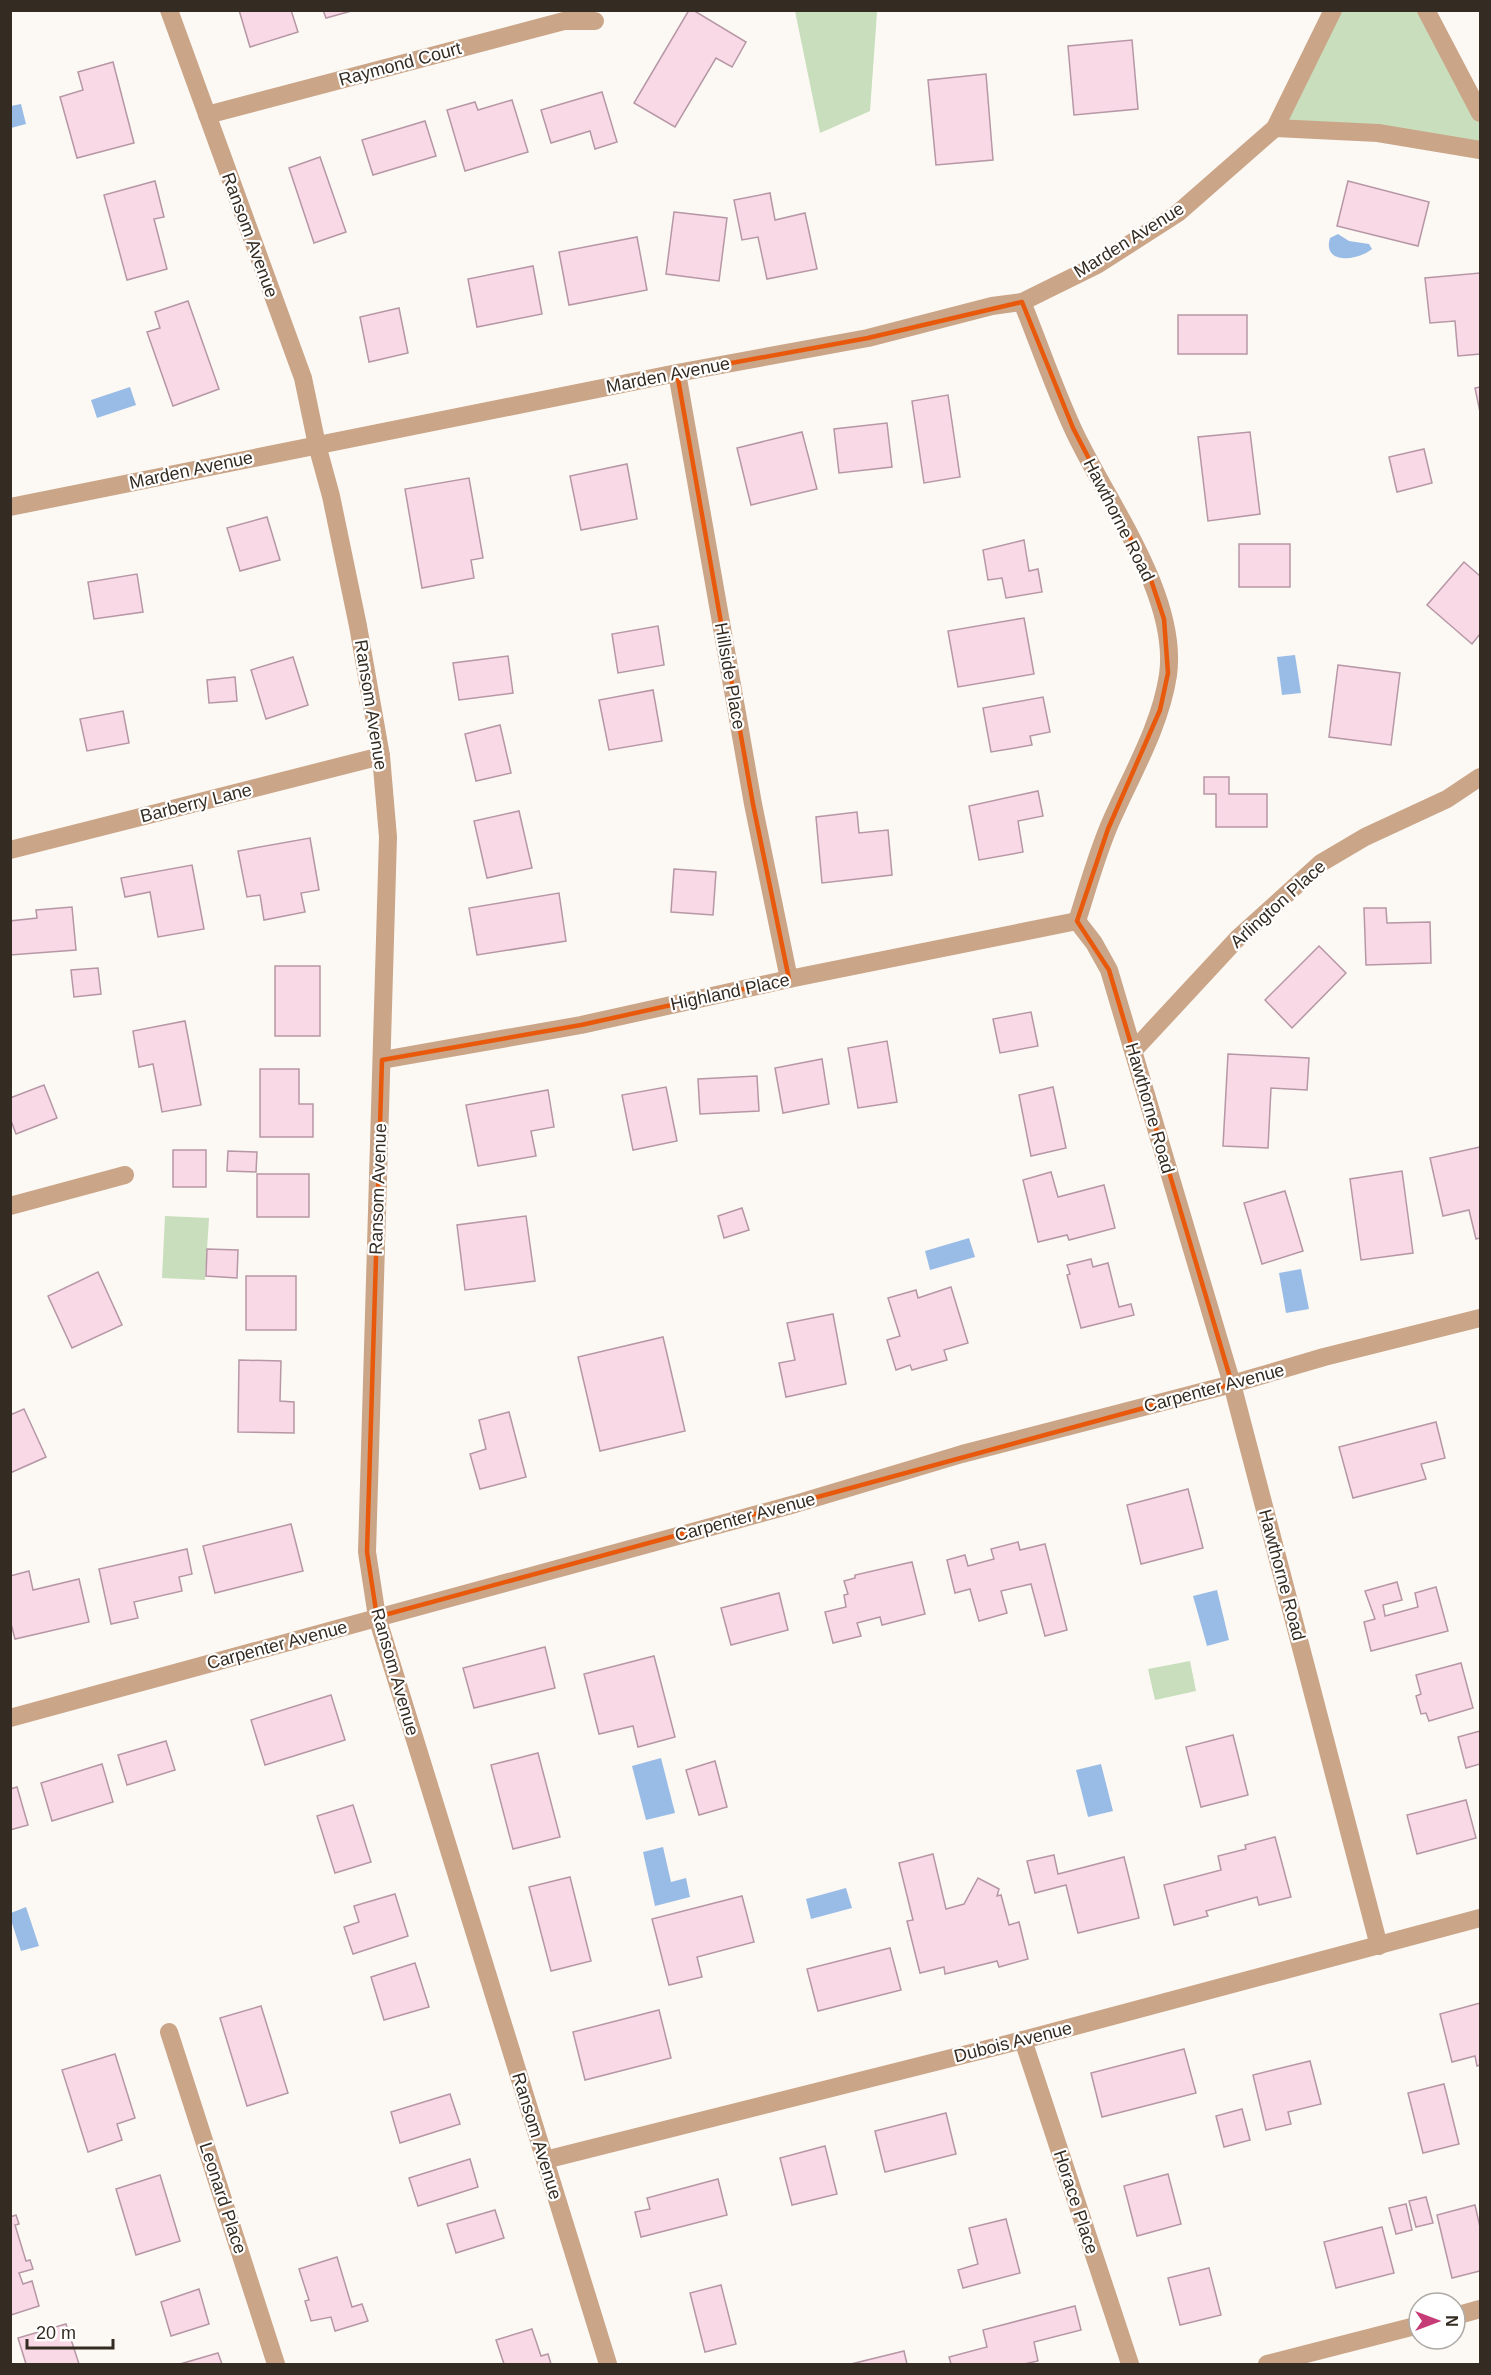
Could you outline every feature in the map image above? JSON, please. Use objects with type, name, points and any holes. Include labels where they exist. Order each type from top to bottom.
[{"type":"street","name":"Ransom Avenue","points":[[169,10],[303,378],[316,445],[331,496],[358,626],[381,756],[388,837],[367,1552],[377,1617],[608,2364]]},
{"type":"street","name":"Marden Avenue","points":[[10,507],[677,373],[868,338],[992,306],[1022,302],[1097,265],[1178,213],[1275,129],[1333,10]]},
{"type":"street","points":[[1426,10],[1480,112]]},
{"type":"street","name":"Raymond Court","points":[[207,115],[564,21],[595,21]]},
{"type":"street","points":[[1275,129],[1378,133],[1480,150]]},
{"type":"street","name":"Hawthorne Road","points":[[1022,302],[1072,428],[1149,574],[1164,619],[1168,647],[1168,673],[1160,710],[1108,829],[1077,921],[1094,943],[1109,970],[1134,1050],[1232,1384],[1379,1946]]},
{"type":"street","name":"Hillside Place","points":[[677,373],[753,804],[789,979]]},
{"type":"street","name":"Barberry Lane","points":[[10,850],[381,756]]},
{"type":"street","name":"Arlington Place","points":[[1134,1050],[1237,939],[1321,862],[1365,837],[1447,799],[1480,777]]},
{"type":"street","name":"Highland Place","points":[[382,1060],[581,1025],[789,979],[1077,921]]},
{"type":"street","points":[[10,1206],[124,1175]]},
{"type":"street","name":"Carpenter Avenue","points":[[10,1718],[795,1504],[962,1454],[1232,1384],[1324,1357],[1480,1318]]},
{"type":"street","name":"Dubois Avenue","points":[[544,2160],[1023,2040],[1480,1918]]},
{"type":"street","name":"Leonard Place","points":[[169,2032],[276,2364]]},
{"type":"street","name":"Horace Place","points":[[1023,2040],[1130,2364]]},
{"type":"street","points":[[1267,2364],[1407,2328]]},
{"type":"highlighted area","points":[[1022,302],[1073,428],[1149,574],[1164,619],[1168,673],[1160,710],[1108,829],[1077,921],[1109,970],[1232,1384],[377,1617],[367,1552],[382,1060],[581,1025],[789,979],[753,804],[677,373],[868,338]]},
{"type":"green space","points":[[795,11],[882,11],[877,12],[870,111],[820,133]]},
{"type":"green space","points":[[1333,11],[1426,11],[1480,113],[1480,150],[1275,128]]},
{"type":"green space","points":[[165,1216],[209,1218],[205,1280],[162,1278]]},
{"type":"green space","points":[[1190,1661],[1196,1691],[1155,1700],[1148,1669]]},
{"type":"water","points":[[21,104],[26,124],[11,128],[11,106]]},
{"type":"water","points":[[1338,234],[1349,241],[1369,244],[1372,249],[1350,258],[1336,257],[1331,253],[1329,247],[1330,238]]},
{"type":"water","points":[[130,387],[136,405],[97,418],[91,400]]},
{"type":"water","points":[[1295,655],[1301,693],[1282,695],[1277,657]]},
{"type":"water","points":[[969,1238],[975,1257],[930,1270],[925,1251]]},
{"type":"water","points":[[1301,1269],[1309,1309],[1286,1313],[1279,1273]]},
{"type":"water","points":[[1217,1590],[1229,1640],[1207,1646],[1193,1596]]},
{"type":"water","points":[[661,1758],[675,1813],[646,1820],[632,1766]]},
{"type":"water","points":[[1101,1764],[1113,1811],[1088,1817],[1076,1770]]},
{"type":"water","points":[[663,1847],[671,1882],[686,1878],[690,1897],[655,1906],[643,1852]]},
{"type":"water","points":[[846,1888],[852,1908],[811,1919],[806,1899]]},
{"type":"water","points":[[26,1907],[39,1946],[21,1951],[11,1913]]},
{"type":"building","points":[[239,10],[291,10],[298,32],[250,47]]},
{"type":"building","points":[[323,10],[355,10],[326,18]]},
{"type":"building","points":[[689,10],[693,10],[746,42],[732,67],[716,58],[675,127],[634,103]]},
{"type":"building","points":[[1132,40],[1138,109],[1074,115],[1068,46]]},
{"type":"building","points":[[113,62],[134,143],[77,158],[60,97],[83,90],[78,72]]},
{"type":"building","points":[[986,74],[993,160],[936,165],[928,80]]},
{"type":"building","points":[[602,92],[617,142],[595,149],[590,131],[551,143],[541,110]]},
{"type":"building","points":[[512,100],[528,152],[465,171],[447,110],[475,102],[478,110]]},
{"type":"building","points":[[425,121],[436,156],[373,175],[362,140]]},
{"type":"building","points":[[320,157],[346,232],[314,243],[289,168]]},
{"type":"building","points":[[155,181],[164,217],[154,219],[167,269],[127,280],[104,195]]},
{"type":"building","points":[[1348,181],[1429,202],[1418,246],[1337,226]]},
{"type":"building","points":[[770,193],[775,220],[805,213],[817,269],[767,279],[758,237],[742,240],[734,200]]},
{"type":"building","points":[[674,212],[727,218],[719,281],[666,274]]},
{"type":"building","points":[[637,237],[647,290],[569,305],[559,252]]},
{"type":"building","points":[[533,266],[542,314],[477,327],[468,279]]},
{"type":"building","points":[[1480,273],[1480,354],[1458,356],[1455,321],[1430,323],[1425,278]]},
{"type":"building","points":[[188,301],[219,389],[173,406],[147,332],[160,328],[155,312]]},
{"type":"building","points":[[399,308],[408,353],[369,362],[360,317]]},
{"type":"building","points":[[1178,315],[1247,315],[1247,354],[1178,354]]},
{"type":"building","points":[[1480,387],[1480,412],[1475,388]]},
{"type":"building","points":[[948,395],[960,477],[924,483],[912,401]]},
{"type":"building","points":[[887,423],[892,467],[839,473],[834,429]]},
{"type":"building","points":[[802,432],[817,489],[751,505],[737,448]]},
{"type":"building","points":[[1250,432],[1260,514],[1208,521],[1198,437]]},
{"type":"building","points":[[1424,449],[1432,483],[1397,492],[1389,457]]},
{"type":"building","points":[[627,464],[637,519],[581,530],[570,476]]},
{"type":"building","points":[[469,478],[483,558],[471,560],[474,578],[422,588],[405,489]]},
{"type":"building","points":[[267,517],[280,560],[240,571],[227,528]]},
{"type":"building","points":[[1024,540],[1029,571],[1038,569],[1042,592],[1006,598],[1002,578],[988,580],[983,550]]},
{"type":"building","points":[[1239,544],[1290,544],[1290,587],[1239,587]]},
{"type":"building","points":[[1464,562],[1480,576],[1480,634],[1472,644],[1427,605]]},
{"type":"building","points":[[137,574],[143,612],[94,619],[88,582]]},
{"type":"building","points":[[1024,618],[1034,674],[958,687],[948,631]]},
{"type":"building","points":[[658,626],[664,665],[618,673],[612,634]]},
{"type":"building","points":[[508,656],[513,693],[459,700],[453,663]]},
{"type":"building","points":[[293,657],[308,705],[266,719],[251,670]]},
{"type":"building","points":[[1338,665],[1400,673],[1391,745],[1329,737]]},
{"type":"building","points":[[235,677],[237,701],[209,703],[207,680]]},
{"type":"building","points":[[653,690],[662,741],[609,750],[599,700]]},
{"type":"building","points":[[1043,697],[1050,732],[1030,736],[1032,745],[991,752],[983,708]]},
{"type":"building","points":[[123,711],[129,743],[87,751],[80,719]]},
{"type":"building","points":[[500,725],[511,773],[476,781],[465,734]]},
{"type":"building","points":[[1204,777],[1229,777],[1229,794],[1267,794],[1267,827],[1216,827],[1216,794],[1204,794]]},
{"type":"building","points":[[1038,791],[1043,816],[1018,821],[1023,852],[979,860],[969,806]]},
{"type":"building","points":[[519,811],[532,868],[487,878],[474,821]]},
{"type":"building","points":[[857,812],[859,833],[888,830],[892,875],[822,883],[816,817]]},
{"type":"building","points":[[310,838],[319,890],[301,893],[305,912],[264,920],[260,895],[247,897],[238,851]]},
{"type":"building","points":[[192,865],[204,929],[158,937],[150,892],[125,897],[121,878]]},
{"type":"building","points":[[674,869],[716,872],[713,915],[671,912]]},
{"type":"building","points":[[559,893],[566,941],[477,955],[469,908]]},
{"type":"building","points":[[72,907],[76,950],[10,955],[10,921],[37,918],[36,910]]},
{"type":"building","points":[[1364,908],[1386,908],[1387,923],[1430,922],[1431,963],[1366,965]]},
{"type":"building","points":[[1319,946],[1346,973],[1292,1028],[1265,1000]]},
{"type":"building","points":[[275,966],[320,966],[320,1036],[275,1036]]},
{"type":"building","points":[[98,968],[101,994],[74,997],[71,970]]},
{"type":"building","points":[[1031,1012],[1038,1046],[1000,1053],[993,1019]]},
{"type":"building","points":[[185,1021],[201,1105],[162,1112],[153,1064],[139,1067],[133,1031]]},
{"type":"building","points":[[887,1041],[897,1102],[858,1108],[848,1048]]},
{"type":"building","points":[[1228,1054],[1309,1058],[1307,1090],[1271,1088],[1268,1148],[1223,1146]]},
{"type":"building","points":[[822,1059],[829,1104],[783,1113],[775,1068]]},
{"type":"building","points":[[260,1069],[299,1069],[299,1104],[313,1104],[313,1137],[260,1137]]},
{"type":"building","points":[[757,1076],[759,1111],[700,1114],[698,1079]]},
{"type":"building","points":[[44,1085],[57,1118],[16,1134],[10,1118],[10,1098]]},
{"type":"building","points":[[666,1087],[677,1141],[633,1150],[622,1095]]},
{"type":"building","points":[[1053,1087],[1066,1148],[1031,1156],[1019,1095]]},
{"type":"building","points":[[548,1090],[554,1127],[531,1131],[536,1156],[478,1166],[466,1105]]},
{"type":"building","points":[[1480,1147],[1480,1238],[1476,1239],[1469,1210],[1443,1216],[1430,1158]]},
{"type":"building","points":[[173,1150],[206,1150],[206,1187],[173,1187]]},
{"type":"building","points":[[228,1151],[257,1152],[256,1172],[227,1171]]},
{"type":"building","points":[[1402,1171],[1413,1253],[1361,1260],[1350,1179]]},
{"type":"building","points":[[1051,1172],[1058,1197],[1104,1185],[1115,1228],[1069,1240],[1067,1235],[1038,1242],[1023,1180]]},
{"type":"building","points":[[257,1174],[309,1174],[309,1217],[257,1217]]},
{"type":"building","points":[[1285,1191],[1303,1251],[1262,1264],[1244,1203]]},
{"type":"building","points":[[742,1208],[749,1230],[724,1238],[718,1216]]},
{"type":"building","points":[[526,1216],[535,1281],[465,1290],[457,1225]]},
{"type":"building","points":[[207,1249],[238,1250],[237,1278],[206,1276]]},
{"type":"building","points":[[1091,1259],[1093,1267],[1108,1263],[1119,1307],[1131,1304],[1134,1315],[1081,1328],[1067,1275],[1070,1274],[1067,1265]]},
{"type":"building","points":[[98,1272],[122,1325],[72,1348],[48,1296]]},
{"type":"building","points":[[246,1276],[296,1276],[296,1330],[246,1330]]},
{"type":"building","points":[[951,1287],[968,1343],[944,1350],[947,1360],[912,1370],[910,1365],[896,1370],[887,1340],[900,1336],[888,1298],[916,1290],[918,1298]]},
{"type":"building","points":[[833,1314],[846,1384],[786,1397],[779,1363],[795,1360],[787,1323]]},
{"type":"building","points":[[663,1337],[685,1431],[600,1451],[578,1357]]},
{"type":"building","points":[[239,1360],[281,1361],[280,1401],[294,1402],[294,1433],[238,1432]]},
{"type":"building","points":[[24,1409],[46,1457],[10,1473],[10,1415]]},
{"type":"building","points":[[509,1412],[526,1477],[480,1489],[470,1454],[486,1449],[479,1420]]},
{"type":"building","points":[[1436,1422],[1445,1458],[1421,1464],[1426,1479],[1353,1498],[1339,1447]]},
{"type":"building","points":[[1188,1489],[1203,1548],[1141,1564],[1127,1505]]},
{"type":"building","points":[[291,1524],[303,1571],[215,1593],[203,1546]]},
{"type":"building","points":[[1018,1542],[1020,1550],[1045,1544],[1067,1630],[1045,1636],[1031,1584],[1001,1591],[1007,1613],[979,1621],[970,1589],[955,1593],[947,1560],[965,1555],[968,1566],[994,1559],[991,1549]]},
{"type":"building","points":[[187,1549],[192,1574],[179,1577],[182,1591],[134,1602],[138,1618],[111,1624],[99,1569]]},
{"type":"building","points":[[912,1562],[925,1614],[882,1625],[880,1617],[857,1623],[861,1636],[833,1643],[825,1612],[846,1607],[844,1595],[848,1594],[844,1581],[855,1578],[855,1575]]},
{"type":"building","points":[[29,1571],[33,1590],[79,1579],[89,1622],[15,1639],[10,1620],[10,1576]]},
{"type":"building","points":[[1397,1582],[1402,1600],[1383,1605],[1385,1616],[1418,1607],[1415,1593],[1436,1587],[1448,1631],[1371,1651],[1364,1622],[1375,1619],[1365,1591]]},
{"type":"building","points":[[779,1593],[788,1630],[731,1645],[721,1608]]},
{"type":"building","points":[[545,1647],[555,1688],[474,1708],[463,1668]]},
{"type":"building","points":[[654,1656],[675,1737],[638,1747],[633,1726],[599,1734],[584,1674]]},
{"type":"building","points":[[1461,1663],[1473,1708],[1429,1721],[1426,1713],[1421,1714],[1416,1696],[1421,1694],[1416,1675]]},
{"type":"building","points":[[331,1695],[345,1740],[265,1765],[251,1720]]},
{"type":"building","points":[[1480,1731],[1480,1764],[1466,1768],[1458,1737]]},
{"type":"building","points":[[1233,1735],[1248,1795],[1201,1807],[1186,1747]]},
{"type":"building","points":[[166,1741],[175,1770],[127,1785],[118,1755]]},
{"type":"building","points":[[538,1753],[560,1837],[513,1849],[491,1765]]},
{"type":"building","points":[[715,1761],[727,1807],[699,1815],[686,1770]]},
{"type":"building","points":[[102,1764],[113,1802],[52,1821],[41,1783]]},
{"type":"building","points":[[17,1787],[28,1825],[10,1830],[10,1789]]},
{"type":"building","points":[[1466,1800],[1476,1838],[1417,1854],[1407,1815]]},
{"type":"building","points":[[353,1805],[371,1862],[335,1873],[317,1816]]},
{"type":"building","points":[[1275,1837],[1291,1897],[1259,1905],[1257,1897],[1206,1911],[1208,1916],[1174,1925],[1164,1885],[1221,1870],[1218,1856],[1246,1849],[1245,1845]]},
{"type":"building","points":[[933,1854],[946,1909],[964,1904],[978,1878],[999,1889],[997,1896],[1001,1895],[1009,1925],[1019,1922],[1028,1959],[999,1967],[997,1961],[945,1974],[944,1967],[920,1973],[907,1921],[913,1920],[899,1863]]},
{"type":"building","points":[[1054,1855],[1058,1874],[1124,1857],[1139,1918],[1078,1933],[1066,1885],[1035,1893],[1027,1861]]},
{"type":"building","points":[[570,1877],[591,1961],[551,1971],[529,1887]]},
{"type":"building","points":[[395,1894],[408,1936],[353,1954],[344,1927],[359,1922],[354,1906]]},
{"type":"building","points":[[742,1896],[754,1942],[697,1957],[702,1977],[669,1985],[652,1919]]},
{"type":"building","points":[[890,1948],[901,1990],[818,2011],[807,1969]]},
{"type":"building","points":[[415,1963],[429,2007],[384,2020],[371,1977]]},
{"type":"building","points":[[1480,2003],[1480,2065],[1477,2066],[1475,2056],[1452,2062],[1440,2014]]},
{"type":"building","points":[[261,2006],[288,2093],[247,2106],[220,2018]]},
{"type":"building","points":[[659,2010],[671,2058],[585,2080],[573,2032]]},
{"type":"building","points":[[1184,2049],[1196,2093],[1102,2117],[1091,2073]]},
{"type":"building","points":[[115,2054],[135,2118],[117,2124],[122,2140],[88,2152],[62,2070]]},
{"type":"building","points":[[1310,2061],[1321,2104],[1288,2112],[1291,2124],[1266,2130],[1253,2075]]},
{"type":"building","points":[[1444,2084],[1459,2144],[1423,2153],[1408,2093]]},
{"type":"building","points":[[450,2094],[460,2124],[400,2143],[391,2112]]},
{"type":"building","points":[[1242,2109],[1250,2140],[1224,2147],[1216,2116]]},
{"type":"building","points":[[946,2113],[956,2154],[885,2172],[875,2131]]},
{"type":"building","points":[[825,2146],[837,2194],[792,2205],[780,2158]]},
{"type":"building","points":[[470,2159],[478,2187],[418,2206],[409,2178]]},
{"type":"building","points":[[1168,2174],[1181,2224],[1137,2236],[1124,2186]]},
{"type":"building","points":[[160,2175],[180,2241],[136,2255],[116,2189]]},
{"type":"building","points":[[718,2179],[727,2215],[641,2237],[635,2212],[650,2209],[647,2198]]},
{"type":"building","points":[[1426,2197],[1433,2223],[1416,2227],[1409,2201]]},
{"type":"building","points":[[1406,2204],[1412,2230],[1396,2234],[1389,2208]]},
{"type":"building","points":[[1475,2205],[1480,2227],[1480,2271],[1452,2278],[1437,2215]]},
{"type":"building","points":[[495,2210],[504,2238],[456,2253],[447,2224]]},
{"type":"building","points":[[16,2215],[19,2224],[15,2225],[26,2261],[30,2260],[33,2269],[19,2273],[23,2284],[32,2281],[39,2306],[11,2315],[10,2217]]},
{"type":"building","points":[[1006,2219],[1020,2273],[963,2288],[958,2270],[978,2264],[969,2228]]},
{"type":"building","points":[[1382,2227],[1394,2273],[1336,2288],[1324,2242]]},
{"type":"building","points":[[337,2257],[352,2307],[362,2304],[368,2321],[335,2331],[331,2317],[311,2321],[305,2301],[309,2300],[299,2269]]},
{"type":"building","points":[[1209,2268],[1221,2315],[1180,2325],[1168,2278]]},
{"type":"building","points":[[721,2285],[736,2344],[705,2352],[690,2293]]},
{"type":"building","points":[[199,2289],[209,2324],[171,2336],[161,2302]]},
{"type":"building","points":[[1075,2306],[1081,2330],[1034,2342],[1038,2361],[1024,2364],[951,2364],[949,2357],[987,2347],[983,2330]]},
{"type":"building","points":[[66,2324],[79,2364],[26,2364],[18,2338]]},
{"type":"building","points":[[532,2329],[541,2356],[548,2354],[551,2364],[504,2364],[496,2340]]},
{"type":"building","points":[[904,2351],[907,2364],[851,2364]]},
{"type":"building","points":[[218,2353],[222,2364],[180,2364]]}]
